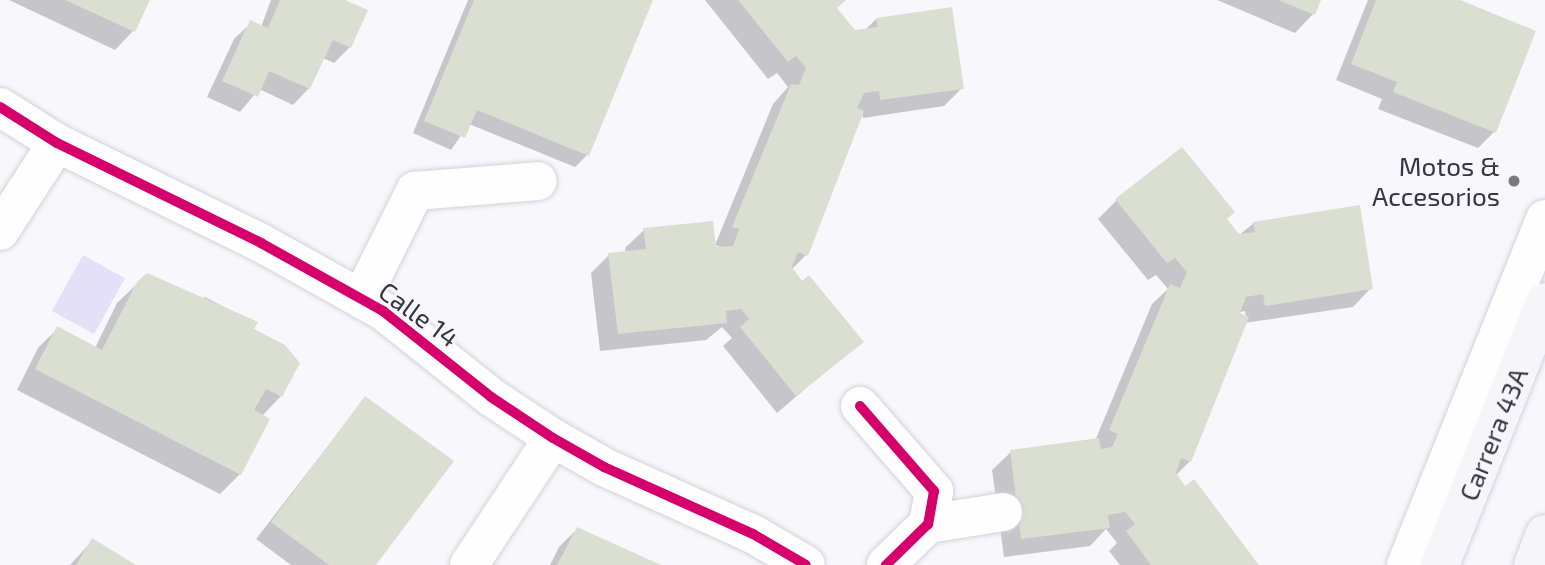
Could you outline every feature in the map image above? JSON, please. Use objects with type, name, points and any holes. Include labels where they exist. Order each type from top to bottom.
[{"type":"main road","name":"Carrera 43A","points":[[1440,565],[1545,302]]},
{"type":"main road","points":[[1533,565],[1545,534]]},
{"type":"street","name":"Calle 14","points":[[0,107],[57,143],[261,243],[361,299],[553,438],[604,467],[753,534],[806,565]]},
{"type":"street","points":[[0,231],[57,143]]},
{"type":"street","points":[[361,299],[415,191],[538,181]]},
{"type":"street","points":[[1406,565],[1545,219]]},
{"type":"street","points":[[860,406],[934,491],[928,524]]},
{"type":"street","points":[[469,565],[553,438]]},
{"type":"street","points":[[886,565],[928,524],[1003,512]]},
{"type":"shaded area","points":[[83,255],[125,278],[94,334],[52,311]]},
{"type":"building","points":[[65,0],[150,0],[135,32]]},
{"type":"building","points":[[280,0],[345,0],[368,10],[351,48],[333,40],[310,89],[269,71],[258,97],[222,81],[250,20],[268,28]]},
{"type":"building","points":[[474,0],[653,0],[589,156],[477,110],[465,138],[424,121]]},
{"type":"building","points":[[738,0],[846,0],[837,8],[855,30],[878,27],[876,18],[952,7],[964,89],[880,100],[879,91],[864,93],[857,108],[864,111],[808,256],[798,252],[792,267],[802,281],[809,275],[864,342],[796,396],[740,327],[749,319],[741,309],[726,311],[727,323],[618,334],[608,253],[646,249],[643,228],[713,221],[716,247],[733,246],[739,229],[732,227],[791,84],[799,85],[806,68],[796,56],[788,62]]},
{"type":"building","points":[[1278,0],[1321,0],[1315,15]]},
{"type":"building","points":[[1376,0],[1460,0],[1536,31],[1496,133],[1393,92],[1397,82],[1351,64]]},
{"type":"building","points":[[1182,147],[1235,212],[1227,219],[1239,234],[1255,232],[1253,222],[1360,205],[1373,289],[1265,306],[1263,294],[1246,297],[1240,313],[1249,317],[1191,462],[1181,458],[1176,473],[1185,486],[1194,479],[1259,565],[1151,565],[1126,531],[1135,524],[1125,512],[1108,515],[1110,528],[1021,539],[1010,450],[1099,438],[1101,449],[1112,447],[1118,434],[1109,430],[1170,284],[1180,288],[1187,272],[1175,258],[1167,263],[1115,199]]},
{"type":"building","points":[[147,273],[258,322],[254,329],[285,345],[300,363],[282,397],[266,389],[254,410],[270,419],[241,475],[35,369],[57,326],[102,350],[137,282]]},
{"type":"building","points":[[365,396],[454,461],[376,565],[329,565],[271,522]]},
{"type":"building","points":[[577,527],[661,565],[557,565]]},
{"type":"building","points":[[92,538],[136,565],[76,565]]},
{"type":"cycle path","points":[[0,107],[57,143],[261,243],[383,311],[491,397],[553,438],[604,467],[753,534],[806,565]]},
{"type":"cycle path","points":[[860,406],[934,491],[928,524],[886,565]]},
{"type":"place","name":"Motos & Accesorios","points":[[1514,181]]}]
